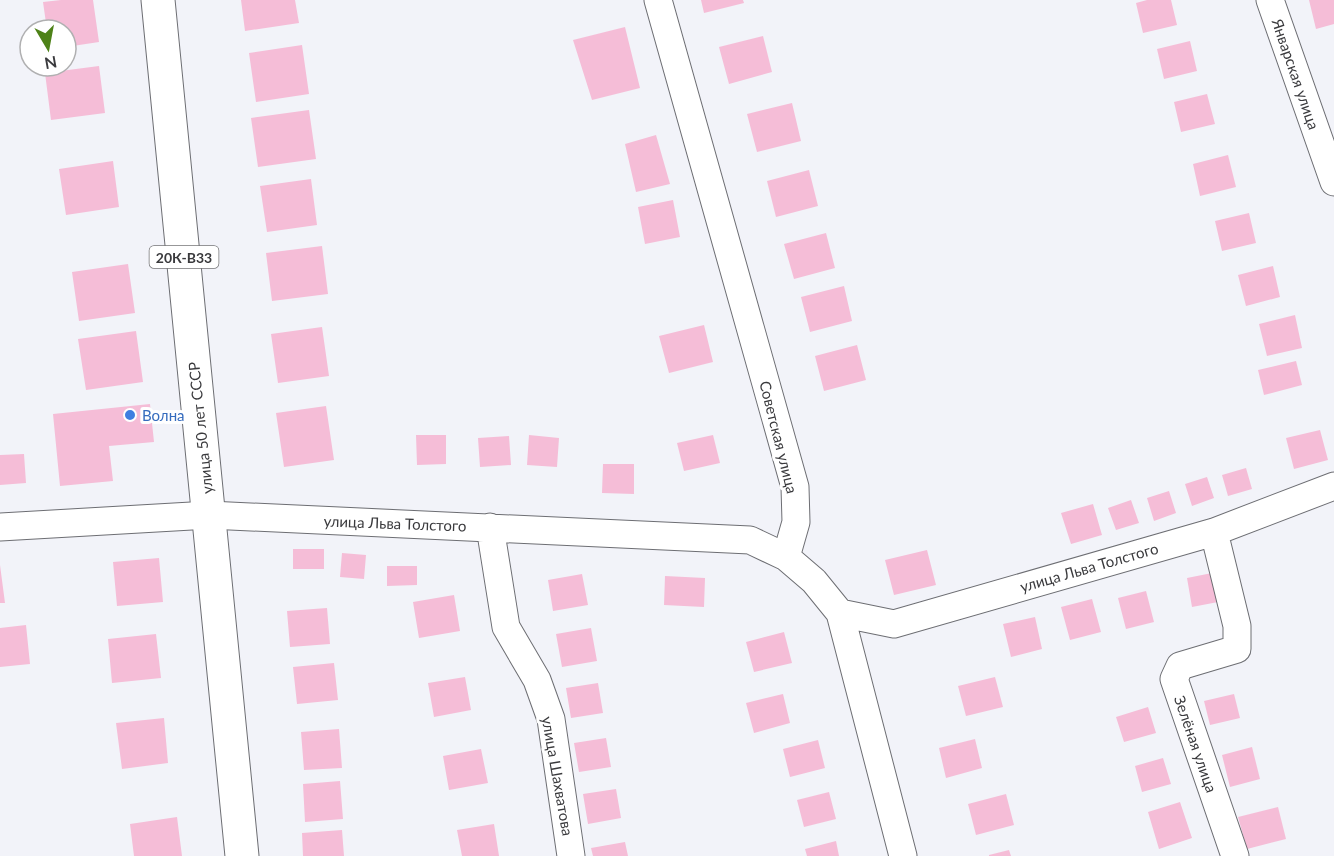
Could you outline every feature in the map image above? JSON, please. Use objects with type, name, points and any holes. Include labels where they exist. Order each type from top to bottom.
[{"type":"main road","name":"улица 50 лет СССР","points":[[158,0],[242,856]]},
{"type":"street","name":"Советская улица","points":[[658,0],[795,487],[796,522],[786,556]]},
{"type":"street","name":"Январская улица","points":[[1270,0],[1334,182]]},
{"type":"street","name":"улица Льва Толстого","points":[[840,613],[894,624],[1214,532],[1333,489]]},
{"type":"street","name":"улица Льва Толстого","points":[[0,526],[209,515],[750,540],[786,556]]},
{"type":"street","name":"улица Шахватова","points":[[490,527],[507,627],[537,681],[551,719],[571,856]]},
{"type":"street","name":"Зелёная улица","points":[[1214,532],[1237,626],[1237,649],[1180,666],[1174,680],[1235,856]]},
{"type":"street","points":[[786,556],[814,581],[840,613],[903,856]]},
{"type":"building","points":[[93,0],[99,42],[78,45],[78,18],[45,18],[43,2]]},
{"type":"building","points":[[241,0],[295,0],[299,23],[245,31]]},
{"type":"building","points":[[701,0],[743,0],[744,3],[704,13]]},
{"type":"building","points":[[1147,0],[1171,0],[1177,25],[1143,33],[1136,3]]},
{"type":"building","points":[[1309,0],[1334,0],[1334,24],[1316,29]]},
{"type":"building","points":[[625,27],[640,88],[592,100],[573,40]]},
{"type":"building","points":[[763,36],[772,72],[729,84],[719,47]]},
{"type":"building","points":[[1190,41],[1197,71],[1164,79],[1157,49]]},
{"type":"building","points":[[302,45],[309,94],[256,102],[249,53]]},
{"type":"building","points":[[99,66],[105,113],[51,120],[46,78],[78,78],[78,69]]},
{"type":"building","points":[[1207,94],[1215,124],[1181,132],[1174,102]]},
{"type":"building","points":[[792,103],[801,141],[757,152],[747,114]]},
{"type":"building","points":[[309,110],[316,159],[258,167],[251,118]]},
{"type":"building","points":[[656,135],[670,184],[636,192],[625,144]]},
{"type":"building","points":[[1228,155],[1236,187],[1200,196],[1193,164]]},
{"type":"building","points":[[113,161],[119,207],[66,215],[59,169]]},
{"type":"building","points":[[809,170],[818,206],[776,217],[767,181]]},
{"type":"building","points":[[311,179],[317,225],[267,232],[260,186]]},
{"type":"building","points":[[673,200],[680,237],[645,244],[638,207]]},
{"type":"building","points":[[1249,213],[1256,243],[1222,251],[1215,221]]},
{"type":"building","points":[[826,233],[835,268],[794,279],[784,244]]},
{"type":"building","points":[[322,246],[328,294],[272,301],[266,253]]},
{"type":"building","points":[[128,264],[135,313],[79,321],[72,272]]},
{"type":"building","points":[[1273,266],[1280,297],[1246,306],[1238,275]]},
{"type":"building","points":[[844,286],[852,321],[810,332],[801,297]]},
{"type":"building","points":[[1295,315],[1302,348],[1267,356],[1259,324]]},
{"type":"building","points":[[704,325],[713,362],[669,373],[659,336]]},
{"type":"building","points":[[322,327],[329,376],[278,383],[271,334]]},
{"type":"building","points":[[136,331],[143,382],[86,390],[78,339]]},
{"type":"building","points":[[857,345],[866,380],[824,391],[815,356]]},
{"type":"building","points":[[1296,361],[1302,385],[1264,395],[1258,370]]},
{"type":"building","points":[[150,404],[154,442],[109,446],[113,481],[60,486],[53,414]]},
{"type":"building","points":[[326,406],[334,460],[284,467],[276,413]]},
{"type":"building","points":[[1320,430],[1328,460],[1294,469],[1286,438]]},
{"type":"building","points":[[416,435],[446,435],[446,464],[417,465]]},
{"type":"building","points":[[529,435],[559,438],[557,467],[527,465]]},
{"type":"building","points":[[713,435],[720,463],[684,471],[677,443]]},
{"type":"building","points":[[509,436],[511,465],[480,467],[478,438]]},
{"type":"building","points":[[24,454],[26,483],[0,485],[0,455]]},
{"type":"building","points":[[603,464],[634,464],[634,494],[602,493]]},
{"type":"building","points":[[1246,468],[1252,489],[1228,496],[1222,475]]},
{"type":"building","points":[[1207,477],[1214,498],[1192,506],[1185,484]]},
{"type":"building","points":[[1169,491],[1176,513],[1154,521],[1147,498]]},
{"type":"building","points":[[1131,500],[1139,523],[1116,530],[1108,508]]},
{"type":"building","points":[[1093,504],[1102,535],[1071,544],[1061,513]]},
{"type":"building","points":[[293,549],[324,549],[324,569],[293,569]]},
{"type":"building","points":[[927,550],[936,585],[894,595],[885,560]]},
{"type":"building","points":[[342,553],[366,555],[364,579],[340,577]]},
{"type":"building","points":[[159,558],[163,602],[117,606],[113,562]]},
{"type":"building","points":[[0,565],[5,603],[0,603]]},
{"type":"building","points":[[387,566],[417,566],[417,585],[387,586]]},
{"type":"building","points":[[1212,573],[1218,602],[1192,607],[1187,578]]},
{"type":"building","points":[[582,574],[588,605],[553,611],[548,580]]},
{"type":"building","points":[[665,576],[705,578],[704,607],[664,605]]},
{"type":"building","points":[[1146,591],[1154,622],[1126,629],[1118,598]]},
{"type":"building","points":[[454,595],[460,631],[419,638],[413,602]]},
{"type":"building","points":[[1092,599],[1101,632],[1070,640],[1061,607]]},
{"type":"building","points":[[327,608],[330,644],[290,647],[287,611]]},
{"type":"building","points":[[1035,617],[1042,649],[1011,657],[1003,624]]},
{"type":"building","points":[[26,625],[30,664],[0,667],[0,628]]},
{"type":"building","points":[[591,628],[597,661],[562,667],[556,634]]},
{"type":"building","points":[[784,632],[792,663],[754,672],[746,642]]},
{"type":"building","points":[[156,634],[161,678],[112,683],[108,639]]},
{"type":"building","points":[[334,663],[338,700],[297,704],[293,667]]},
{"type":"building","points":[[465,677],[471,710],[434,717],[428,683]]},
{"type":"building","points":[[995,677],[1003,707],[966,716],[958,686]]},
{"type":"building","points":[[598,683],[603,713],[571,718],[566,688]]},
{"type":"building","points":[[783,694],[790,723],[754,733],[746,703]]},
{"type":"building","points":[[1234,694],[1240,718],[1210,725],[1204,701]]},
{"type":"building","points":[[1148,707],[1156,733],[1124,742],[1116,717]]},
{"type":"building","points":[[164,718],[168,763],[122,769],[116,723]]},
{"type":"building","points":[[339,729],[342,768],[304,770],[301,732]]},
{"type":"building","points":[[606,738],[611,767],[579,772],[574,743]]},
{"type":"building","points":[[975,739],[982,768],[946,778],[939,748]]},
{"type":"building","points":[[818,740],[825,768],[790,777],[783,749]]},
{"type":"building","points":[[1252,747],[1260,779],[1230,787],[1222,755]]},
{"type":"building","points":[[481,749],[488,783],[449,790],[443,756]]},
{"type":"building","points":[[1163,758],[1171,784],[1142,792],[1135,766]]},
{"type":"building","points":[[340,781],[343,819],[305,822],[303,784]]},
{"type":"building","points":[[616,789],[621,818],[588,824],[583,794]]},
{"type":"building","points":[[829,792],[836,819],[804,827],[797,800]]},
{"type":"building","points":[[1006,794],[1014,825],[976,835],[968,804]]},
{"type":"building","points":[[1180,802],[1192,838],[1159,849],[1148,812]]},
{"type":"building","points":[[1278,807],[1286,839],[1247,849],[1238,817]]},
{"type":"building","points":[[177,817],[182,856],[134,856],[130,824]]},
{"type":"building","points":[[494,824],[499,856],[462,856],[457,830]]},
{"type":"building","points":[[342,830],[344,856],[303,856],[302,833]]},
{"type":"building","points":[[836,841],[839,856],[807,856],[805,849]]},
{"type":"building","points":[[625,842],[628,856],[593,856],[591,848]]},
{"type":"building","points":[[1009,850],[1011,856],[989,856],[989,855]]},
{"type":"place","name":"Волна","points":[[130,415]]}]
